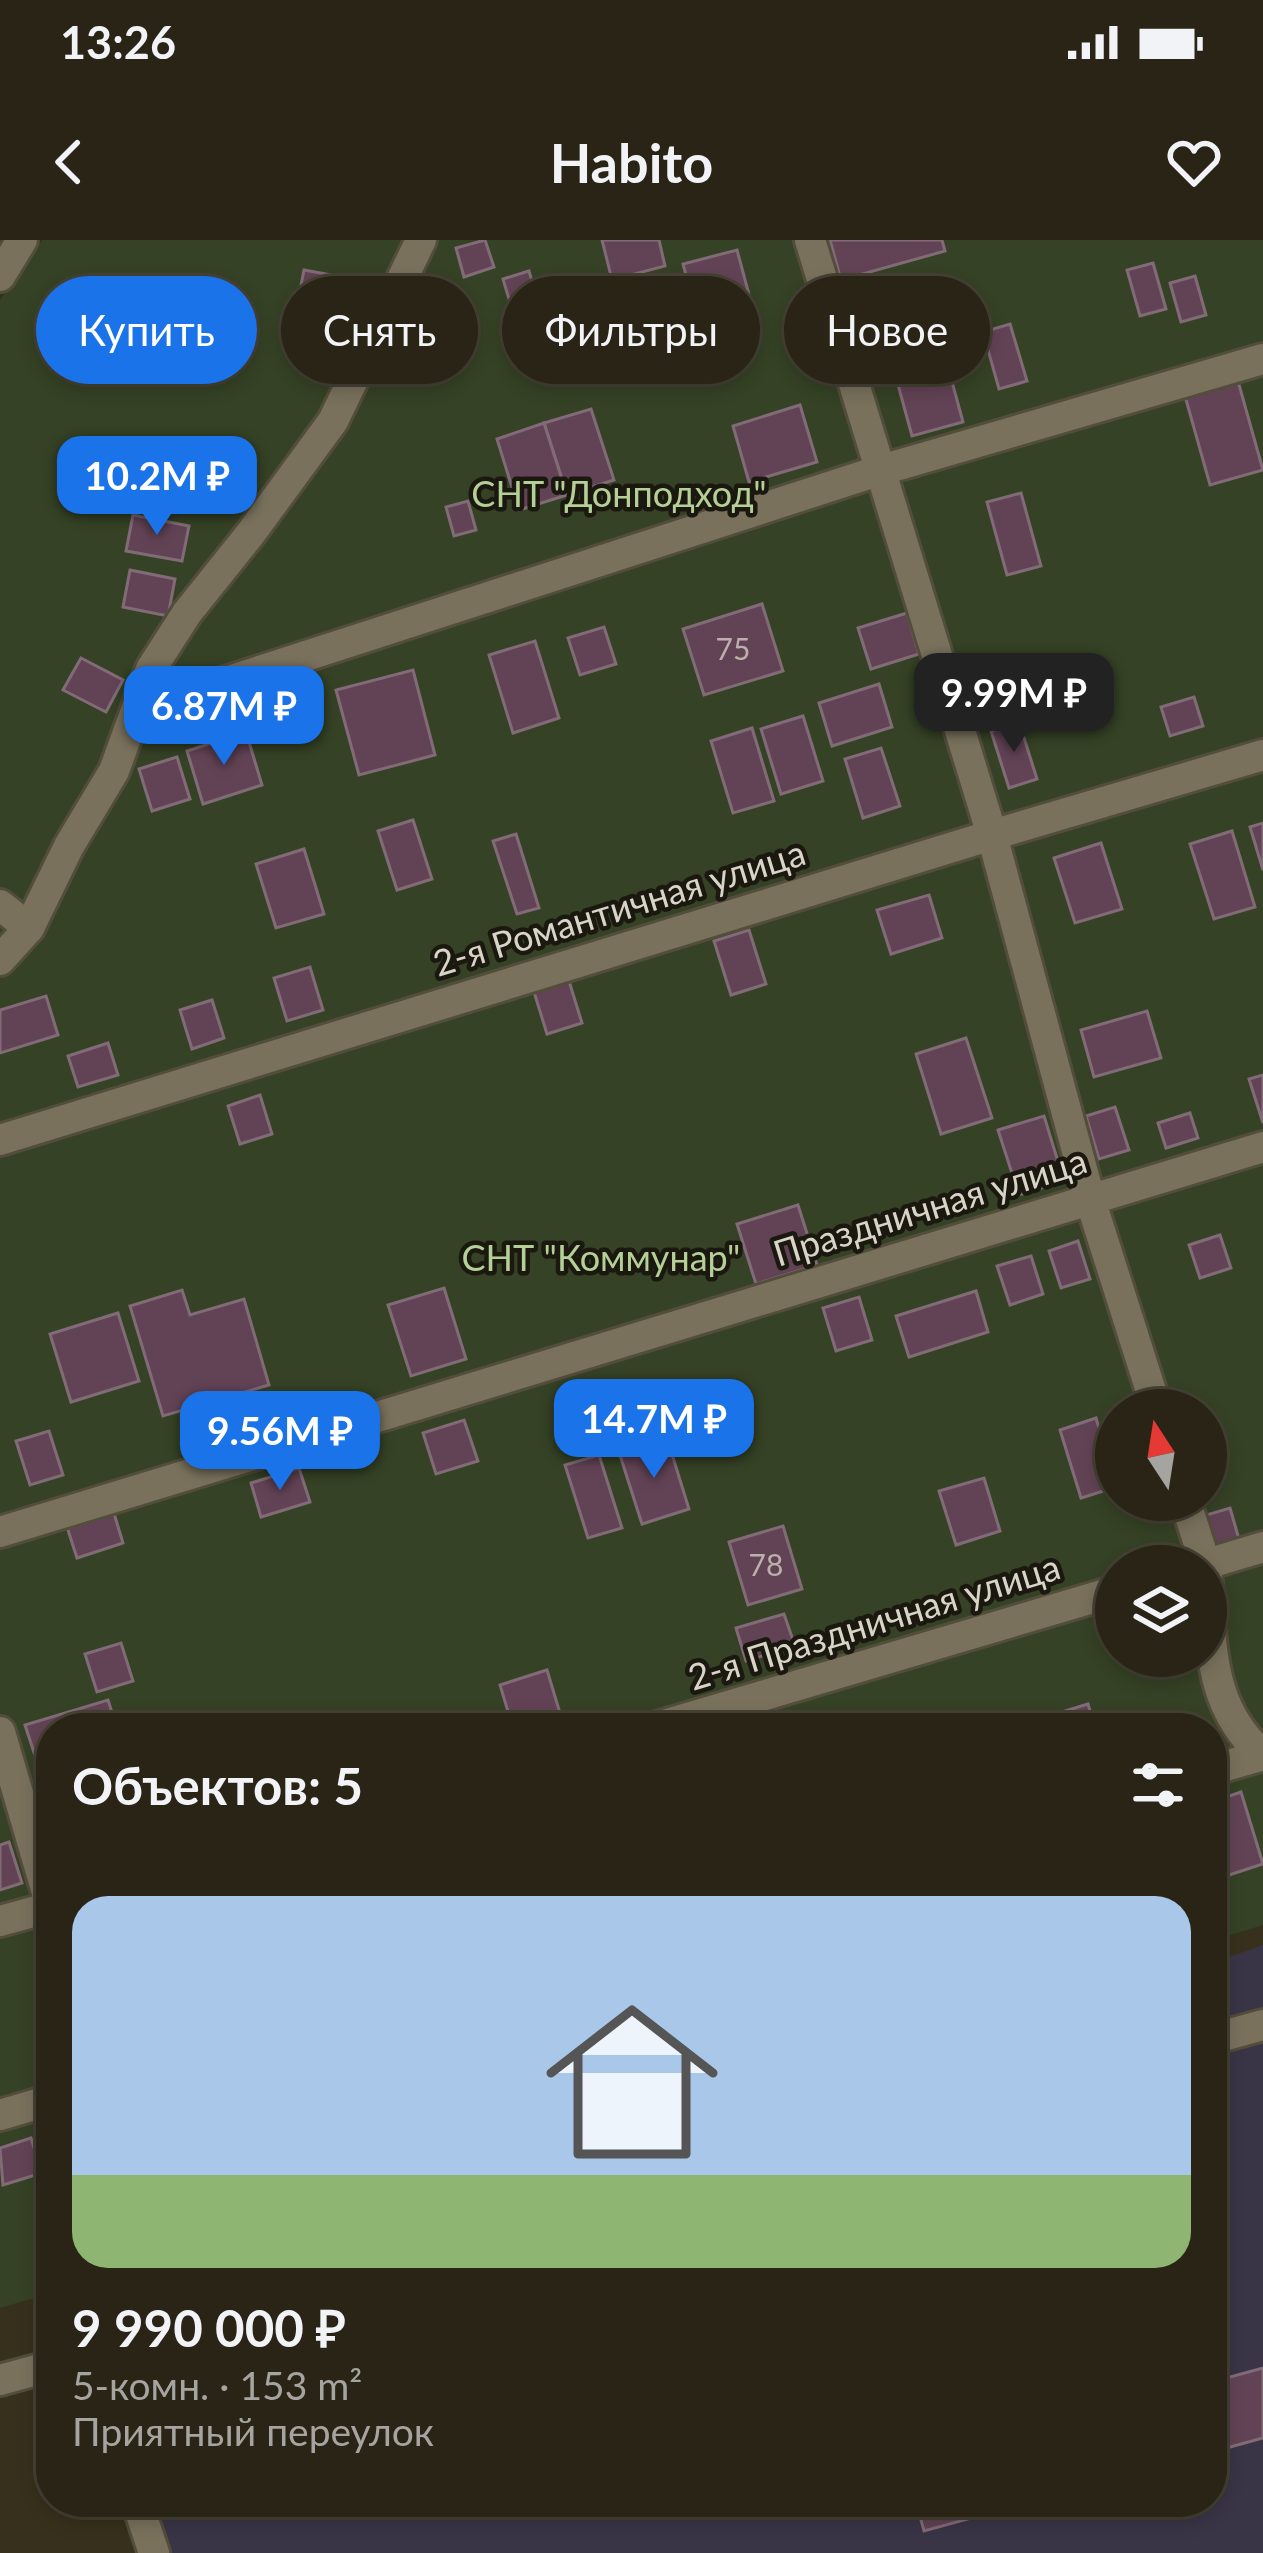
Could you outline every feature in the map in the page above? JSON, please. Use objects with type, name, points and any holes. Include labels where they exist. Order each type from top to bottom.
[{"type":"street","points":[[0,276],[22,240]]},
{"type":"street","points":[[0,960],[29,928],[69,846],[114,771],[152,669],[187,613],[333,421],[421,240]]},
{"type":"street","points":[[810,240],[992,835],[1090,1199],[1150,1389]]},
{"type":"street","points":[[136,711],[878,471],[1263,359]]},
{"type":"street","name":"2-я Романтичная улица","points":[[0,1140],[1263,755]]},
{"type":"street","points":[[0,904],[29,928]]},
{"type":"street","name":"Праздничная улица","points":[[0,1532],[1263,1148]]},
{"type":"street","points":[[1227,1559],[1263,1547]]},
{"type":"street","name":"2-я Праздничная улица","points":[[705,1713],[1095,1597]]},
{"type":"street","points":[[1215,1677],[1239,1734],[1263,1755]]},
{"type":"street","points":[[0,1732],[36,1855]]},
{"type":"street","points":[[1227,1765],[1263,1755]]},
{"type":"street","points":[[0,1921],[36,1910]]},
{"type":"street","points":[[1227,2035],[1263,2025]]},
{"type":"street","points":[[0,2115],[36,2104]]},
{"type":"street","points":[[0,2380],[36,2370]]},
{"type":"street","points":[[142,2517],[154,2553]]},
{"type":"shaded area","points":[[1263,1945],[1263,2553],[154,2553],[143,2517],[1227,2517],[1227,1958]]},
{"type":"green space","name":"СНТ \"Коммунар\"","points":[[42,240],[1263,240],[1263,1925],[1227,1936],[1227,1713],[36,1713],[36,2297],[0,2308],[0,300]]},
{"type":"building","points":[[485,240],[494,267],[464,276],[456,248]]},
{"type":"building","points":[[602,240],[659,240],[665,266],[611,276]]},
{"type":"building","points":[[830,240],[942,240],[945,251],[840,276]]},
{"type":"building","points":[[737,250],[744,276],[686,276],[683,264]]},
{"type":"building","points":[[1153,263],[1166,309],[1140,316],[1127,270]]},
{"type":"building","points":[[304,270],[337,276],[303,276]]},
{"type":"building","points":[[1195,276],[1206,315],[1181,322],[1170,283]]},
{"type":"building","points":[[1010,324],[1027,381],[999,389],[990,357],[990,330]]},
{"type":"building","points":[[1238,381],[1263,470],[1210,485],[1185,396]]},
{"type":"building","points":[[898,384],[953,384],[963,422],[912,436]]},
{"type":"building","points":[[800,405],[817,462],[749,482],[733,426]]},
{"type":"building","points":[[591,409],[614,480],[567,495],[544,423]]},
{"type":"building","points":[[544,423],[567,495],[519,510],[497,439]]},
{"type":"building","points":[[205,454],[254,463],[249,489],[200,480]]},
{"type":"building","points":[[1021,493],[1041,566],[1007,575],[987,502]]},
{"type":"building","points":[[468,501],[476,530],[454,536],[446,507]]},
{"type":"building","points":[[133,515],[189,526],[182,561],[126,551]]},
{"type":"building","points":[[130,570],[175,579],[168,616],[123,607]]},
{"type":"building","points":[[762,604],[783,671],[704,695],[683,629]]},
{"type":"building","points":[[907,613],[919,654],[871,669],[858,628]]},
{"type":"building","points":[[604,627],[616,664],[580,675],[568,638]]},
{"type":"building","points":[[535,641],[559,718],[513,733],[489,655]]},
{"type":"building","points":[[81,658],[123,680],[106,712],[63,690]]},
{"type":"building","points":[[413,670],[435,755],[359,775],[336,690]]},
{"type":"building","points":[[879,684],[892,727],[832,746],[819,703]]},
{"type":"building","points":[[1194,697],[1203,726],[1170,736],[1161,707]]},
{"type":"building","points":[[803,716],[823,781],[781,794],[761,729]]},
{"type":"building","points":[[1019,722],[1037,779],[1009,788],[991,731]]},
{"type":"building","points":[[752,728],[774,801],[733,813],[711,741]]},
{"type":"building","points":[[246,732],[262,785],[203,804],[187,751]]},
{"type":"building","points":[[881,748],[900,806],[863,818],[845,759]]},
{"type":"building","points":[[177,757],[190,799],[152,811],[139,769]]},
{"type":"building","points":[[413,820],[432,879],[397,890],[378,831]]},
{"type":"building","points":[[1263,823],[1263,870],[1250,827]]},
{"type":"building","points":[[1232,831],[1255,907],[1214,919],[1190,844]]},
{"type":"building","points":[[516,834],[539,908],[517,914],[493,841]]},
{"type":"building","points":[[1101,843],[1122,909],[1075,923],[1054,858]]},
{"type":"building","points":[[304,849],[324,914],[276,928],[256,864]]},
{"type":"building","points":[[929,895],[942,938],[891,954],[877,910]]},
{"type":"building","points":[[749,930],[766,984],[731,995],[714,941]]},
{"type":"building","points":[[310,967],[323,1010],[287,1021],[274,978]]},
{"type":"building","points":[[569,981],[582,1023],[547,1034],[534,992]]},
{"type":"building","points":[[46,996],[58,1035],[0,1053],[0,1010]]},
{"type":"building","points":[[212,1000],[224,1038],[192,1049],[180,1010]]},
{"type":"building","points":[[1147,1011],[1161,1058],[1094,1077],[1081,1030]]},
{"type":"building","points":[[966,1038],[992,1118],[941,1134],[916,1054]]},
{"type":"building","points":[[108,1043],[118,1075],[78,1087],[68,1056]]},
{"type":"building","points":[[1263,1075],[1263,1123],[1249,1079]]},
{"type":"building","points":[[260,1095],[272,1134],[240,1144],[228,1106]]},
{"type":"building","points":[[1115,1107],[1129,1150],[1099,1159],[1086,1116]]},
{"type":"building","points":[[1190,1113],[1198,1138],[1166,1148],[1158,1123]]},
{"type":"building","points":[[1044,1116],[1064,1181],[1019,1195],[998,1130]]},
{"type":"building","points":[[798,1205],[817,1265],[756,1284],[737,1224]]},
{"type":"building","points":[[1220,1235],[1231,1268],[1200,1278],[1189,1245]]},
{"type":"building","points":[[1078,1241],[1090,1279],[1061,1288],[1049,1251]]},
{"type":"building","points":[[1031,1256],[1043,1294],[1010,1305],[997,1266]]},
{"type":"building","points":[[444,1288],[466,1359],[411,1376],[388,1305]]},
{"type":"building","points":[[182,1290],[190,1315],[244,1299],[269,1385],[163,1416],[130,1306]]},
{"type":"building","points":[[976,1291],[988,1332],[909,1357],[896,1316]]},
{"type":"building","points":[[859,1297],[872,1340],[836,1351],[823,1308]]},
{"type":"building","points":[[118,1313],[139,1381],[71,1402],[50,1334]]},
{"type":"building","points":[[1095,1418],[1095,1494],[1081,1498],[1060,1430]]},
{"type":"building","points":[[464,1420],[478,1461],[436,1474],[423,1433]]},
{"type":"building","points":[[49,1431],[63,1475],[30,1485],[16,1441]]},
{"type":"building","points":[[667,1438],[689,1509],[642,1524],[619,1452]]},
{"type":"building","points":[[599,1455],[622,1528],[588,1538],[565,1465]]},
{"type":"building","points":[[299,1468],[310,1502],[261,1517],[251,1483]]},
{"type":"building","points":[[984,1478],[1000,1531],[956,1545],[939,1491]]},
{"type":"building","points":[[1227,1509],[1241,1546],[1227,1550],[1227,1545],[1211,1545],[1204,1521],[1227,1521]]},
{"type":"building","points":[[113,1510],[123,1543],[77,1558],[66,1524]]},
{"type":"building","points":[[783,1526],[802,1589],[748,1605],[729,1542]]},
{"type":"building","points":[[784,1614],[795,1646],[746,1661],[736,1628]]},
{"type":"building","points":[[121,1643],[133,1681],[97,1692],[85,1654]]},
{"type":"building","points":[[547,1670],[560,1713],[508,1713],[500,1685]]},
{"type":"building","points":[[108,1700],[112,1713],[65,1713]]},
{"type":"building","points":[[1088,1704],[1091,1713],[1059,1713]]},
{"type":"building","points":[[36,1722],[36,1759],[25,1725]]},
{"type":"building","points":[[1241,1792],[1263,1864],[1229,1875],[1227,1869],[1227,1797]]},
{"type":"building","points":[[9,1842],[22,1883],[0,1890],[0,1845]]},
{"type":"building","points":[[31,2138],[36,2175],[3,2185],[0,2148]]},
{"type":"building","points":[[1263,2368],[1263,2438],[1227,2448],[1227,2378]]},
{"type":"building","points":[[920,2517],[975,2517],[924,2531]]},
{"type":"park label","name":"СНТ \"Донподход\"","points":[[619,494]]}]
